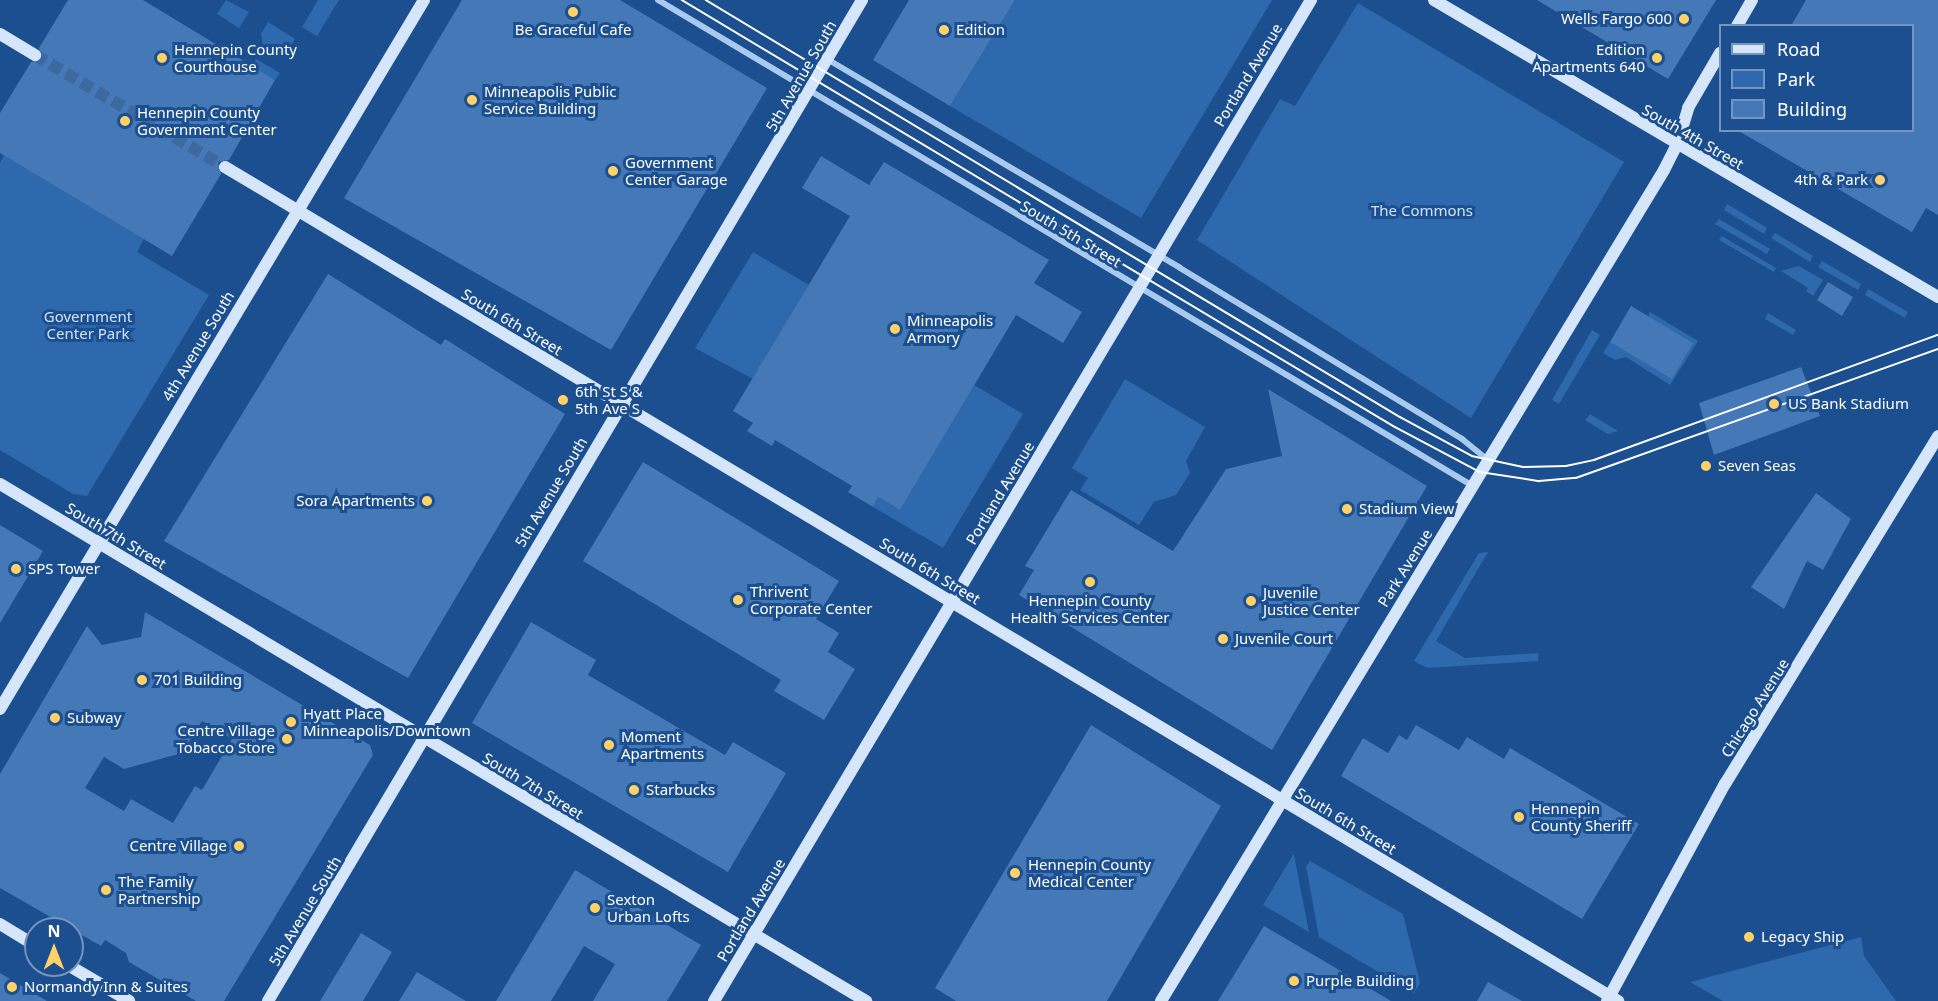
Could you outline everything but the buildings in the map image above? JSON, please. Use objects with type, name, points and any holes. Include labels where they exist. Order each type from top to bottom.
[{"type":"main road","name":"4th Avenue South","points":[[0,709],[424,0]]},
{"type":"main road","name":"5th Avenue South","points":[[268,1001],[862,0]]},
{"type":"main road","name":"Portland Avenue","points":[[714,1001],[1311,0]]},
{"type":"main road","name":"South 4th Street","points":[[1434,0],[1938,297]]},
{"type":"main road","points":[[1738,24],[1752,0]]},
{"type":"main road","points":[[0,34],[35,55]]},
{"type":"main road","name":"Park Avenue","points":[[1161,1001],[1677,145],[1688,108],[1719,55]]},
{"type":"main road","name":"South 6th Street","points":[[225,167],[1612,999]]},
{"type":"main road","name":"Chicago Avenue","points":[[1612,999],[1725,784],[1938,436]]},
{"type":"main road","name":"South 7th Street","points":[[0,484],[866,1001]]},
{"type":"main road","points":[[0,924],[24,939]]},
{"type":"main road","points":[[84,974],[129,1001]]},
{"type":"street","name":"South 5th Street","points":[[658,0],[1139,290],[1473,486]]},
{"type":"street","name":"South 5th Street","points":[[827,59],[1159,255],[1462,439],[1488,460]]},
{"type":"green space","points":[[226,0],[249,12],[239,28],[217,14]]},
{"type":"green space","points":[[318,0],[339,0],[317,36],[302,27]]},
{"type":"green space","points":[[1015,0],[1272,0],[1141,218],[950,106]]},
{"type":"green space","name":"The Commons","points":[[1358,3],[1624,162],[1471,418],[1197,240],[1280,99],[1295,106]]},
{"type":"green space","points":[[268,22],[295,39],[283,58],[263,46],[261,34]]},
{"type":"green space","points":[[256,59],[280,73],[275,80],[252,66]]},
{"type":"green space","name":"Government Center Park","points":[[4,155],[144,239],[137,252],[209,295],[87,496],[73,494],[0,450],[0,163]]},
{"type":"green space","points":[[1727,204],[1767,228],[1764,234],[1724,210]]},
{"type":"green space","points":[[1719,219],[1770,249],[1767,254],[1715,224]]},
{"type":"green space","points":[[1775,233],[1813,256],[1810,262],[1771,238]]},
{"type":"green space","points":[[1722,236],[1776,268],[1774,272],[1719,240]]},
{"type":"green space","points":[[753,252],[809,285],[753,379],[695,348]]},
{"type":"green space","points":[[1822,261],[1861,284],[1858,290],[1818,267]]},
{"type":"green space","points":[[1799,266],[1823,280],[1813,296],[1806,291],[1808,288],[1781,271]]},
{"type":"green space","points":[[1868,289],[1908,312],[1905,318],[1865,295]]},
{"type":"green space","points":[[1650,312],[1698,341],[1670,385],[1626,357],[1615,360],[1603,353],[1610,342],[1672,378],[1648,317]]},
{"type":"green space","points":[[1768,313],[1796,330],[1793,335],[1765,319]]},
{"type":"green space","points":[[1592,330],[1600,335],[1559,404],[1552,400]]},
{"type":"green space","points":[[1125,379],[1205,427],[1186,461],[1190,473],[1176,495],[1154,502],[1139,525],[1080,490],[1088,478],[1072,468]]},
{"type":"green space","points":[[974,385],[1023,414],[943,548],[873,507],[878,497],[900,510]]},
{"type":"green space","points":[[1590,414],[1618,431],[1608,434],[1585,420]]},
{"type":"green space","points":[[1488,552],[1436,641],[1465,658],[1538,653],[1538,661],[1427,668],[1414,661],[1479,553]]},
{"type":"green space","points":[[1294,855],[1309,932],[1263,905]]},
{"type":"green space","points":[[1310,861],[1403,914],[1420,983],[1414,993],[1319,937],[1306,866]]},
{"type":"green space","points":[[1861,937],[1864,956],[1896,1001],[1723,1001],[1690,982]]},
{"type":"tunnel","points":[[35,55],[225,167]]},
{"type":"tram line","points":[[682,0],[1395,427],[1480,472],[1539,481],[1576,478],[1938,349]]},
{"type":"tram line","points":[[706,0],[1400,417],[1472,456],[1523,467],[1566,466],[1594,460],[1938,335]]},
{"type":"place","name":"Be Graceful Cafe","points":[[573,12]]},
{"type":"place","name":"Wells Fargo 600","points":[[1684,19]]},
{"type":"place","name":"Edition","points":[[944,30]]},
{"type":"place","name":"Hennepin County Courthouse","points":[[162,58]]},
{"type":"place","name":"Edition Apartments 640","points":[[1657,58]]},
{"type":"place","name":"Minneapolis Public Service Building","points":[[472,100]]},
{"type":"place","name":"Hennepin County Government Center","points":[[125,121]]},
{"type":"place","name":"Government Center Garage","points":[[613,171]]},
{"type":"place","name":"4th & Park","points":[[1880,180]]},
{"type":"place","name":"Minneapolis Armory","points":[[895,329]]},
{"type":"place","name":"6th St S & 5th Ave S","points":[[563,400]]},
{"type":"place","name":"US Bank Stadium","points":[[1774,404]]},
{"type":"place","name":"Seven Seas","points":[[1706,466]]},
{"type":"place","name":"Sora Apartments","points":[[427,501]]},
{"type":"place","name":"Stadium View","points":[[1347,509]]},
{"type":"place","name":"SPS Tower","points":[[16,569]]},
{"type":"place","name":"Hennepin County Health Services Center","points":[[1090,582]]},
{"type":"place","name":"Thrivent Corporate Center","points":[[738,600]]},
{"type":"place","name":"Juvenile Justice Center","points":[[1251,601]]},
{"type":"place","name":"Juvenile Court","points":[[1223,639]]},
{"type":"place","name":"701 Building","points":[[142,680]]},
{"type":"place","name":"Subway","points":[[55,718]]},
{"type":"place","name":"Hyatt Place Minneapolis/Downtown","points":[[291,722]]},
{"type":"place","name":"Centre Village Tobacco Store","points":[[287,739]]},
{"type":"place","name":"Moment Apartments","points":[[609,745]]},
{"type":"place","name":"Starbucks","points":[[634,790]]},
{"type":"place","name":"Hennepin County Sheriff","points":[[1519,817]]},
{"type":"place","name":"Centre Village","points":[[239,846]]},
{"type":"place","name":"Hennepin County Medical Center","points":[[1015,873]]},
{"type":"place","name":"The Family Partnership","points":[[106,890]]},
{"type":"place","name":"Sexton Urban Lofts","points":[[595,908]]},
{"type":"place","name":"Legacy Ship","points":[[1749,937]]},
{"type":"place","name":"Purple Building","points":[[1294,981]]},
{"type":"place","name":"Normandy Inn & Suites","points":[[12,987]]}]
